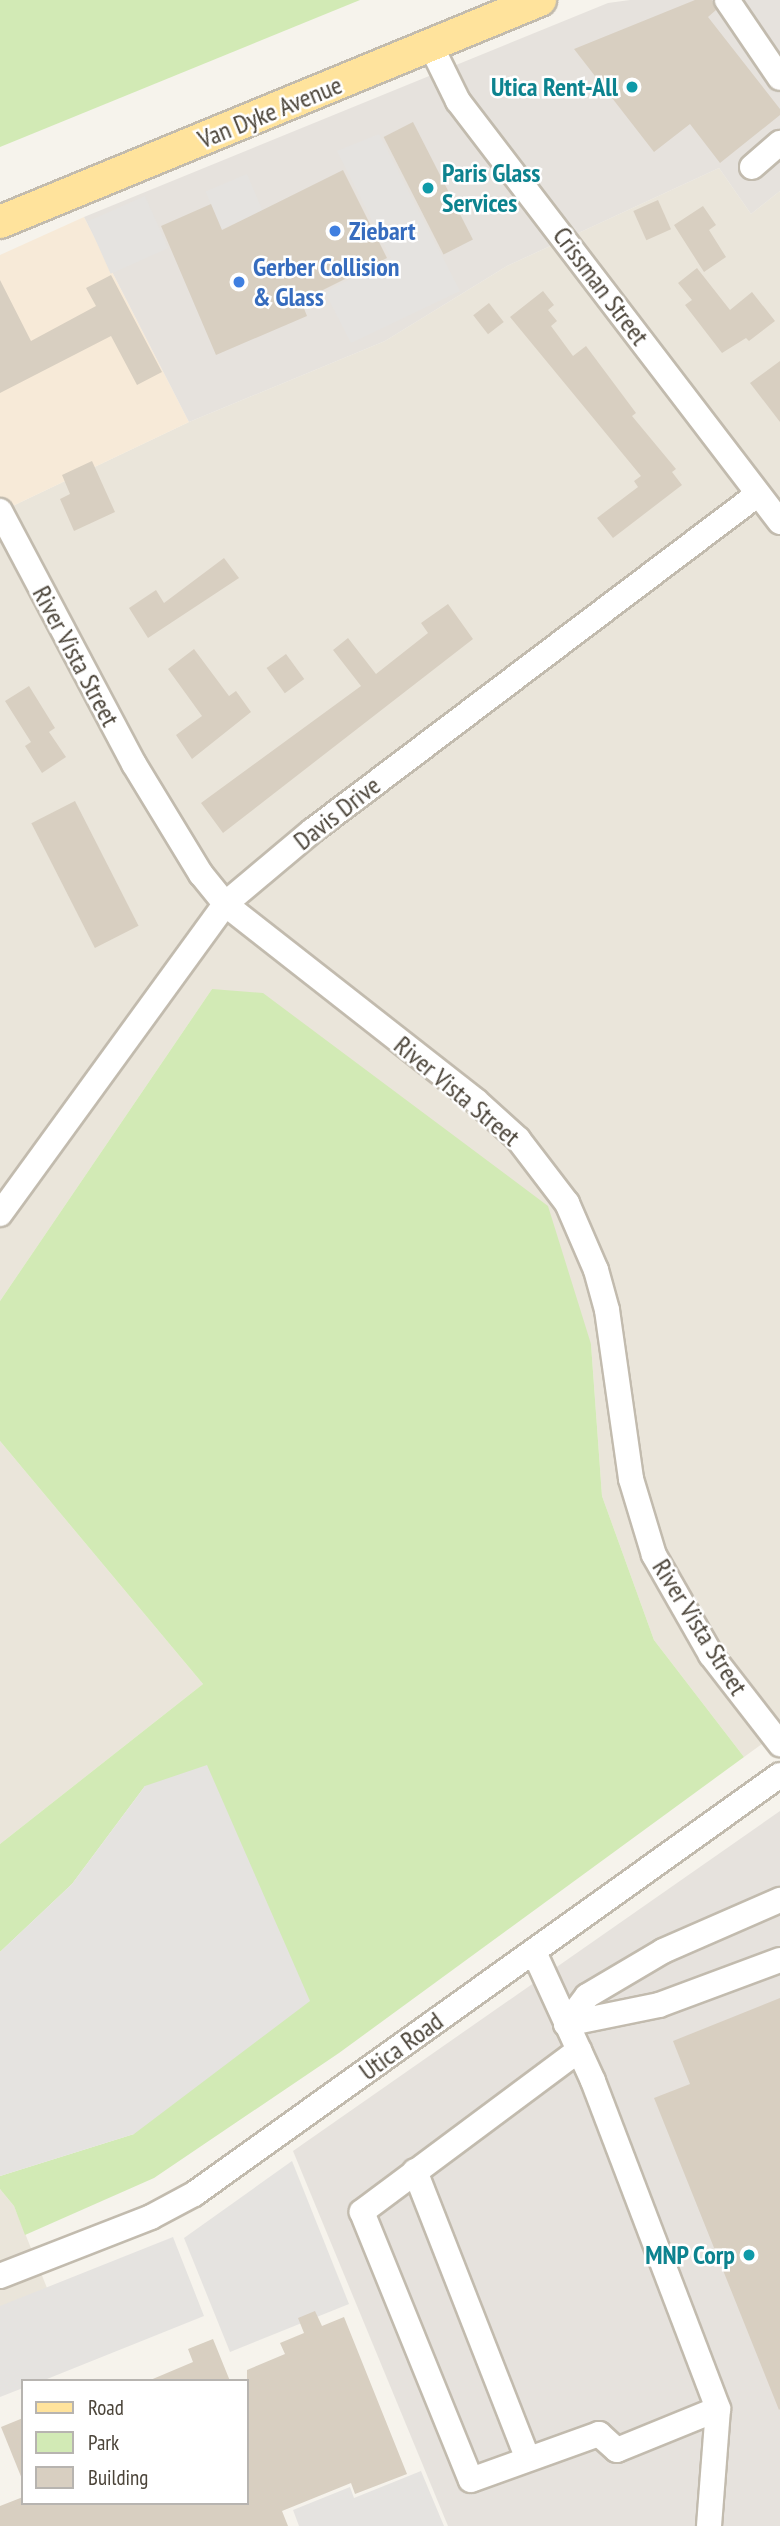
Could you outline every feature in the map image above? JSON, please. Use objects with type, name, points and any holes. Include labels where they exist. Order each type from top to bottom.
[{"type":"main road","name":"Van Dyke Avenue","points":[[0,222],[540,0]]},
{"type":"street","points":[[727,0],[780,78]]},
{"type":"street","name":"Crissman Street","points":[[431,46],[458,102],[780,522]]},
{"type":"street","points":[[752,167],[780,143]]},
{"type":"street","name":"Davis Drive","points":[[0,1214],[225,904],[312,831],[758,494]]},
{"type":"street","name":"River Vista Street","points":[[0,511],[134,764],[201,874],[225,904],[476,1101],[518,1139],[568,1203],[596,1270],[607,1310],[631,1479],[654,1555],[711,1655],[780,1744]]},
{"type":"street","name":"Utica Road","points":[[0,2276],[151,2217],[194,2194],[780,1775]]},
{"type":"street","points":[[566,2024],[587,1996],[663,1951],[780,1899]]},
{"type":"street","points":[[534,1952],[579,2050],[718,2409],[709,2526]]},
{"type":"street","points":[[566,2024],[659,2005],[780,1960]]},
{"type":"street","points":[[579,2050],[362,2211],[471,2480],[599,2434],[617,2450],[718,2409]]},
{"type":"street","points":[[415,2171],[528,2459]]},
{"type":"shaded area","points":[[630,0],[780,0],[780,191],[751,214],[719,168],[507,266],[385,341],[189,422],[84,217],[608,3]]},
{"type":"shaded area","points":[[379,134],[460,291],[351,343],[325,292],[391,258],[337,151]]},
{"type":"shaded area","points":[[719,168],[751,214],[780,191],[780,1731],[744,1757],[654,1640],[602,1496],[591,1344],[212,989],[0,1301],[0,512],[189,422],[385,341],[507,266]]},
{"type":"shaded area","points":[[247,174],[263,212],[222,229],[206,192]]},
{"type":"shaded area","points":[[145,196],[168,248],[111,274],[87,222]]},
{"type":"shaded area","points":[[84,217],[189,422],[0,512],[0,255]]},
{"type":"shaded area","points":[[0,1441],[203,1684],[0,1844]]},
{"type":"shaded area","points":[[207,1765],[310,2001],[134,2134],[0,2176],[0,1952],[72,1884],[145,1786]]},
{"type":"shaded area","name":"MNP Corp","points":[[780,1811],[780,2526],[448,2526],[293,2151]]},
{"type":"shaded area","points":[[292,2161],[349,2304],[230,2352],[184,2238]]},
{"type":"shaded area","points":[[0,2189],[14,2206],[47,2288],[0,2307]]},
{"type":"shaded area","points":[[173,2237],[204,2316],[47,2379],[21,2379],[21,2389],[0,2397],[0,2306]]},
{"type":"shaded area","points":[[421,2471],[444,2526],[299,2526],[293,2510],[350,2487],[354,2498]]},
{"type":"green space","points":[[0,0],[360,0],[0,147]]},
{"type":"green space","points":[[212,989],[263,993],[548,1206],[591,1344],[602,1496],[654,1640],[744,1757],[339,2053],[154,2178],[25,2235],[14,2206],[0,2189],[0,2176],[134,2134],[145,1786],[72,1884],[0,1952],[0,1844],[203,1684],[0,1441],[0,1301]]},
{"type":"building","points":[[695,0],[712,0],[716,10],[708,17],[780,109],[780,115],[720,163],[690,124],[654,152],[574,49]]},
{"type":"building","name":"Paris Glass Services","points":[[413,122],[473,240],[444,255],[384,137]]},
{"type":"building","points":[[343,170],[387,258],[301,301],[307,316],[216,355],[161,226],[211,204],[222,230]]},
{"type":"building","points":[[658,200],[671,229],[646,240],[633,211]]},
{"type":"building","points":[[703,206],[716,225],[709,230],[726,257],[704,272],[674,225]]},
{"type":"building","points":[[697,268],[730,310],[752,292],[775,321],[749,341],[746,338],[722,353],[685,305],[692,300],[678,283]]},
{"type":"building","points":[[111,275],[162,372],[137,385],[111,336],[0,393],[0,280],[31,341],[96,306],[86,288]]},
{"type":"building","points":[[543,291],[554,305],[548,310],[557,321],[551,326],[573,356],[586,346],[636,413],[632,416],[676,469],[672,472],[682,485],[613,538],[597,518],[638,487],[634,481],[641,476],[510,317]]},
{"type":"building","points":[[489,303],[504,322],[488,334],[473,315]]},
{"type":"building","points":[[780,361],[780,422],[750,383]]},
{"type":"building","points":[[92,461],[115,512],[74,531],[60,499],[70,494],[62,475]]},
{"type":"building","points":[[224,558],[239,578],[148,638],[129,608],[156,590],[164,603]]},
{"type":"building","points":[[448,604],[473,639],[223,833],[201,803],[361,686],[333,650],[348,638],[376,674],[428,633],[421,623]]},
{"type":"building","points":[[194,649],[229,696],[236,691],[251,712],[192,759],[176,735],[202,716],[168,669]]},
{"type":"building","points":[[286,654],[304,679],[285,693],[267,668]]},
{"type":"building","points":[[29,686],[55,728],[49,732],[66,757],[42,773],[25,746],[31,742],[5,701]]},
{"type":"building","points":[[75,801],[139,926],[95,948],[31,823]]},
{"type":"building","name":"MNP Corp","points":[[780,1998],[779,2410],[654,2098],[690,2084],[673,2041]]},
{"type":"building","points":[[315,2311],[322,2326],[344,2317],[407,2474],[355,2494],[351,2483],[282,2511],[288,2526],[0,2526],[0,2506],[21,2498],[21,2505],[248,2505],[247,2370],[285,2354],[280,2343],[304,2333],[298,2318]]},
{"type":"building","points":[[213,2339],[229,2379],[153,2379],[193,2362],[188,2349]]},
{"type":"building","points":[[21,2419],[21,2477],[1,2427]]},
{"type":"place","name":"Utica Rent-All","points":[[632,87]]},
{"type":"place","name":"Paris Glass Services","points":[[428,188]]},
{"type":"place","name":"Ziebart","points":[[335,231]]},
{"type":"place","name":"Gerber Collision & Glass","points":[[239,282]]},
{"type":"place","name":"MNP Corp","points":[[749,2255]]}]
